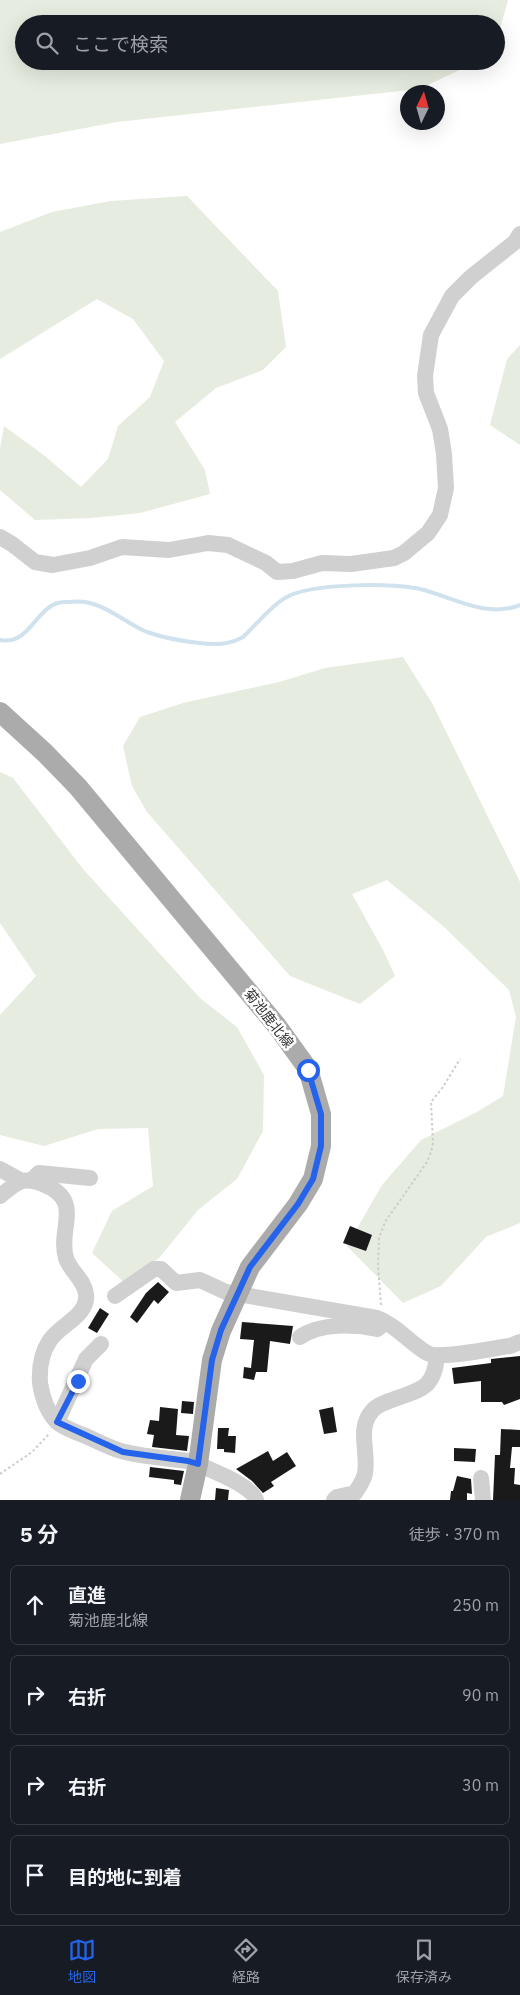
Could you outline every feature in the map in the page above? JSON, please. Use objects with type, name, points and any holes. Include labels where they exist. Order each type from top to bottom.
[{"type":"main road","name":"菊池鹿北線","points":[[0,712],[45,753],[78,787],[277,1026],[308,1070],[321,1114],[321,1146],[313,1179],[298,1204],[250,1267],[221,1330],[212,1360],[198,1464],[190,1500]]},
{"type":"street","points":[[0,537],[35,562],[53,565],[90,558],[122,547],[169,550],[208,543],[228,545],[266,564],[277,572],[293,571],[322,563],[351,564],[394,558],[404,553],[428,533],[440,516],[446,488],[440,429],[426,393],[425,376],[431,335],[452,296],[471,277],[515,242],[520,234]]},
{"type":"street","points":[[0,1169],[52,1188],[61,1194],[66,1204],[68,1214],[63,1248],[66,1260],[82,1283],[86,1293],[86,1302],[80,1312],[51,1339],[43,1357],[39,1374],[41,1390],[48,1409],[57,1422],[123,1452],[198,1464],[244,1486],[255,1495],[256,1500]]},
{"type":"street","points":[[0,1196],[39,1173],[90,1178]]},
{"type":"street","points":[[115,1296],[154,1269],[161,1269],[176,1283],[200,1280],[226,1292],[382,1320],[428,1354],[437,1356],[510,1346],[520,1342]]},
{"type":"street","points":[[300,1337],[309,1331],[322,1328],[365,1326],[377,1329],[380,1327],[382,1320]]},
{"type":"street","points":[[57,1422],[86,1359],[101,1344]]},
{"type":"street","points":[[334,1500],[337,1497],[355,1493],[362,1482],[366,1464],[364,1428],[373,1409],[382,1403],[424,1388],[436,1369],[437,1356]]},
{"type":"street","points":[[481,1478],[483,1500]]},
{"type":"path","points":[[382,1320],[378,1266],[380,1238],[385,1222],[427,1162],[433,1143],[431,1102],[444,1086],[460,1059]]},
{"type":"path","points":[[0,1474],[32,1452],[53,1431],[57,1422]]},
{"type":"shaded area","points":[[0,0],[508,0],[504,15],[15,15],[15,70],[460,70],[428,85],[400,85],[400,91],[117,122],[0,144]]},
{"type":"shaded area","points":[[187,196],[278,291],[286,347],[263,370],[216,388],[175,422],[205,470],[210,494],[140,513],[91,518],[35,520],[0,490],[0,449],[4,426],[45,456],[81,487],[108,459],[118,426],[150,397],[164,361],[133,319],[97,299],[0,359],[0,232],[52,212],[111,201]]},
{"type":"shaded area","points":[[520,345],[520,445],[490,425],[507,359]]},
{"type":"shaded area","points":[[403,657],[432,703],[520,882],[520,1223],[486,1237],[441,1286],[403,1303],[347,1246],[382,1185],[421,1140],[477,1112],[503,1096],[516,1017],[509,990],[443,926],[387,880],[352,894],[395,976],[360,1004],[290,976],[147,812],[132,786],[123,746],[140,717],[183,703],[279,682],[325,668]]},
{"type":"shaded area","points":[[0,772],[13,778],[83,869],[200,998],[237,1027],[264,1075],[263,1131],[237,1179],[198,1210],[160,1257],[126,1284],[92,1253],[112,1211],[153,1186],[148,1128],[98,1129],[44,1146],[0,1135],[0,1015],[36,976],[0,923]]},
{"type":"building","points":[[350,1226],[372,1235],[366,1251],[343,1243]]},
{"type":"building","points":[[158,1282],[169,1292],[158,1304],[154,1300],[137,1323],[130,1317],[146,1293]]},
{"type":"building","points":[[100,1308],[109,1314],[97,1333],[88,1328]]},
{"type":"building","points":[[242,1322],[293,1326],[290,1344],[270,1341],[267,1372],[256,1372],[254,1380],[243,1378],[244,1367],[251,1368],[254,1340],[240,1339]]},
{"type":"building","points":[[520,1356],[520,1399],[504,1405],[502,1402],[481,1402],[481,1381],[454,1384],[452,1368],[491,1363],[491,1359]]},
{"type":"building","points":[[182,1401],[194,1402],[193,1414],[181,1413]]},
{"type":"building","points":[[160,1407],[178,1409],[176,1435],[189,1436],[187,1451],[152,1447],[154,1435],[147,1434],[150,1420],[159,1421]]},
{"type":"building","points":[[333,1407],[337,1432],[324,1434],[319,1410]]},
{"type":"building","points":[[218,1428],[229,1428],[228,1436],[236,1436],[235,1453],[224,1452],[224,1449],[217,1449]]},
{"type":"building","points":[[501,1429],[520,1430],[520,1447],[512,1447],[510,1468],[515,1468],[514,1484],[520,1485],[520,1500],[493,1500],[495,1455],[500,1455]]},
{"type":"building","points":[[454,1448],[476,1449],[475,1462],[454,1461]]},
{"type":"building","points":[[268,1451],[273,1461],[287,1452],[296,1466],[271,1482],[274,1486],[263,1493],[252,1481],[236,1469]]},
{"type":"building","points":[[150,1467],[184,1471],[181,1485],[174,1484],[174,1480],[149,1477]]},
{"type":"building","points":[[457,1476],[471,1479],[472,1494],[467,1493],[467,1500],[450,1500],[451,1491],[453,1491]]},
{"type":"building","points":[[216,1488],[229,1490],[228,1500],[215,1500]]},
{"type":"waterway","points":[[0,640],[11,640],[20,637],[47,609],[55,604],[65,602],[93,604],[147,632],[173,639],[205,644],[227,643],[243,637],[280,601],[297,593],[313,589],[353,585],[411,587],[484,608],[496,609],[520,605]]},
{"type":"route","points":[[78,1381],[57,1422],[123,1452],[198,1464],[212,1360],[221,1330],[250,1267],[298,1204],[313,1179],[321,1146],[321,1114],[308,1070]]}]
